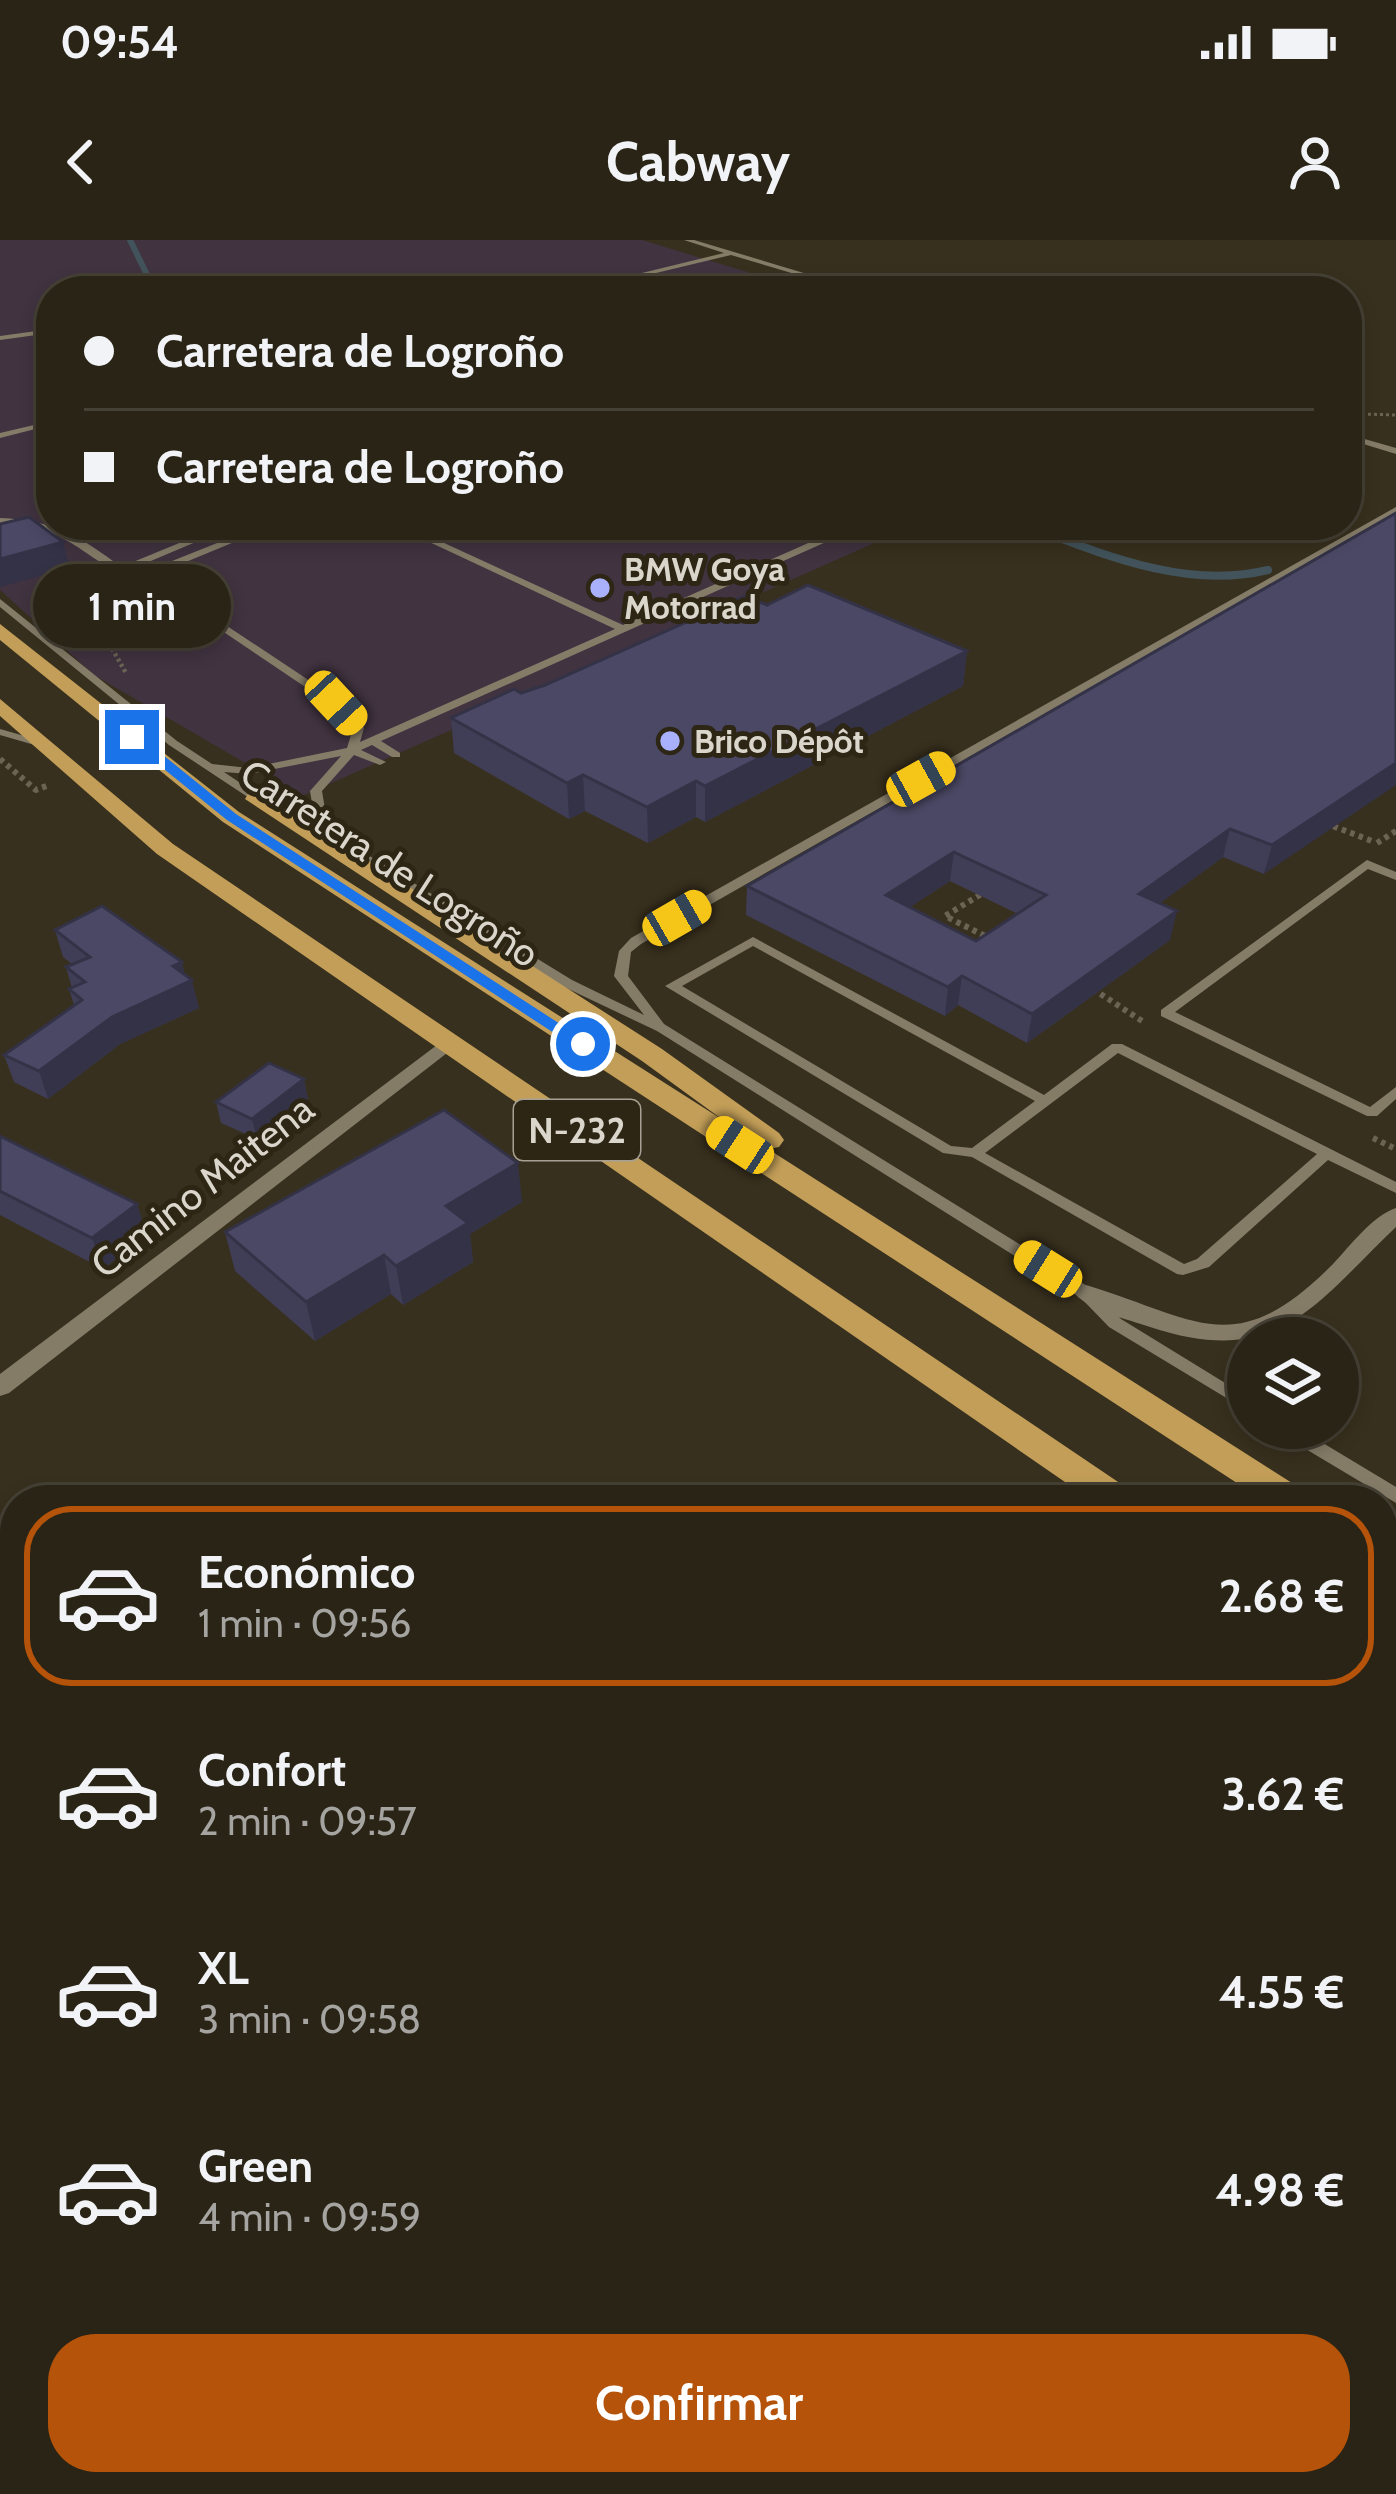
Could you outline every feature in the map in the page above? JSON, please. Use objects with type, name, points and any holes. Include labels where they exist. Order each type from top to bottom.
[{"type":"highway","name":"Carretera de Logroño","points":[[0,630],[232,817],[1268,1485]]},
{"type":"highway","name":"N-232","points":[[0,705],[165,849],[1096,1485]]},
{"type":"highway","points":[[256,799],[652,1055],[772,1142],[818,1196]]},
{"type":"street","name":"Camino Maitena","points":[[0,1387],[448,1042]]},
{"type":"street","points":[[1087,1293],[1177,1328],[1213,1333],[1264,1327],[1303,1305],[1396,1215]]},
{"type":"lane","points":[[687,240],[810,276]]},
{"type":"lane","points":[[635,276],[733,253]]},
{"type":"lane","points":[[0,338],[36,333]]},
{"type":"lane","points":[[0,436],[36,427]]},
{"type":"lane","points":[[1362,441],[1396,451]]},
{"type":"lane","points":[[1362,529],[1396,510]]},
{"type":"lane","points":[[0,521],[36,522]]},
{"type":"lane","points":[[80,540],[120,571],[195,540]]},
{"type":"lane","points":[[232,540],[145,575],[336,703],[359,728],[352,750],[316,791],[320,815],[332,838]]},
{"type":"lane","points":[[430,540],[625,630]]},
{"type":"lane","points":[[206,766],[249,771],[352,750],[824,540]]},
{"type":"lane","points":[[662,1028],[621,976],[629,946],[1343,540]]},
{"type":"lane","points":[[0,602],[206,766],[256,799],[332,838],[567,983],[662,1028],[1087,1293],[1114,1323],[1227,1392]]},
{"type":"lane","points":[[0,732],[46,745]]},
{"type":"lane","points":[[373,741],[396,755]]},
{"type":"lane","points":[[352,750],[380,762]]},
{"type":"lane","points":[[1396,876],[1367,864],[1166,1013],[1372,1113],[1396,1091]]},
{"type":"lane","points":[[1045,1101],[753,941],[671,986],[948,1150],[975,1153],[1184,1270],[1203,1263],[1328,1153]]},
{"type":"lane","points":[[975,1153],[1117,1047],[1396,1188]]},
{"type":"lane","points":[[1320,1449],[1378,1485]]},
{"type":"path","points":[[1362,415],[1396,415]]},
{"type":"path","points":[[0,766],[27,788]]},
{"type":"path","points":[[1314,818],[1396,851]]},
{"type":"path","points":[[1377,843],[1396,830]]},
{"type":"path","points":[[1003,944],[944,916],[1004,881]]},
{"type":"path","points":[[1080,982],[1151,1026]]},
{"type":"path","points":[[1355,1129],[1396,1149]]},
{"type":"shaded area","points":[[0,240],[642,240],[761,276],[36,276],[36,540],[881,540],[302,796],[94,675],[0,590]]},
{"type":"building","points":[[1396,513],[1396,763],[1272,845],[1230,829],[1139,894],[1177,911],[1032,1014],[962,976],[948,987],[747,886],[1349,540],[1362,540],[1362,533]],"holes":[[[954,852],[1046,895],[976,941],[886,895]]]},
{"type":"building","points":[[29,517],[36,522],[36,540],[63,542],[0,559],[0,524]]},
{"type":"building","name":"Brico Dépôt","points":[[808,585],[967,651],[705,786],[696,781],[647,807],[583,775],[567,783],[451,718],[514,689],[521,693],[545,685],[745,596],[767,605]]},
{"type":"building","points":[[102,906],[182,962],[173,966],[192,980],[112,1017],[39,1071],[4,1055],[82,1000],[69,989],[85,982],[66,967],[90,957],[55,930]]},
{"type":"building","points":[[269,1063],[304,1079],[252,1119],[216,1102]]},
{"type":"building","points":[[444,1110],[518,1163],[446,1206],[468,1223],[396,1266],[384,1255],[306,1302],[225,1232]]},
{"type":"building","points":[[0,1136],[137,1204],[92,1238],[0,1191]]},
{"type":"waterway","points":[[130,240],[148,276]]},
{"type":"waterway","points":[[1067,540],[1175,572],[1237,575],[1268,570]]},
{"type":"place","name":"BMW Goya Motorrad","points":[[600,588]]},
{"type":"place","name":"Brico Dépôt","points":[[670,741]]},
{"type":"route","points":[[132,737],[232,817],[583,1044]]}]
